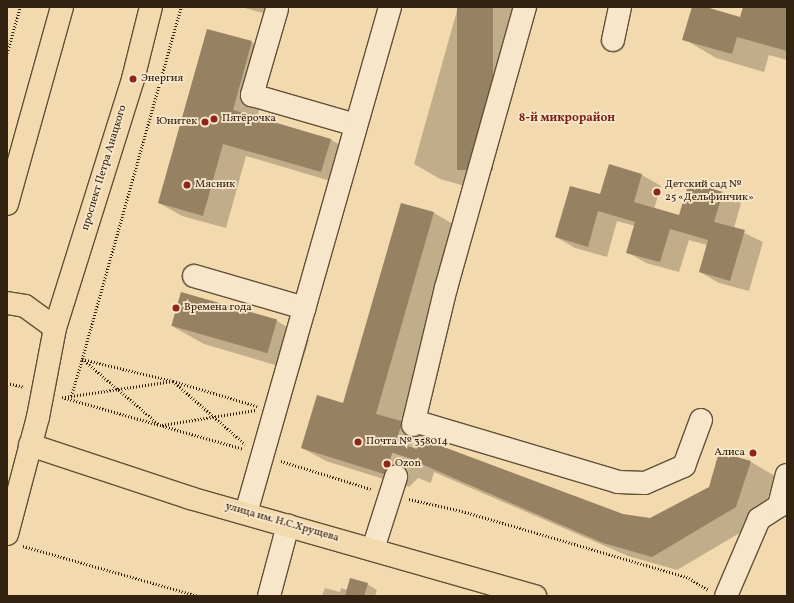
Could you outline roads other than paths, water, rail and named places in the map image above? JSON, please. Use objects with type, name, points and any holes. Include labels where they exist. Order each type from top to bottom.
[{"type":"main road","points":[[7,204],[62,7]]},
{"type":"main road","name":"проспект Петра Анацкого","points":[[14,539],[30,445],[53,395],[55,328],[133,79],[151,7]]},
{"type":"main road","points":[[7,303],[26,306],[55,328]]},
{"type":"main road","name":"улица им. Н.С.Хрущева","points":[[30,445],[190,498],[374,549],[535,596]]},
{"type":"lane","points":[[246,513],[258,454],[304,308],[390,7]]},
{"type":"lane","points":[[525,7],[446,288],[413,423],[618,482],[644,483],[684,466],[701,420]]},
{"type":"lane","points":[[612,40],[620,7]]},
{"type":"lane","points":[[278,9],[252,95],[356,125]]},
{"type":"lane","points":[[194,276],[304,308]]},
{"type":"lane","points":[[719,594],[759,519],[779,506],[787,475]]},
{"type":"lane","points":[[374,549],[393,486]]},
{"type":"lane","points":[[269,596],[288,525]]},
{"type":"tunnel","points":[[396,477],[413,425]]},
{"type":"place","name":"Энергия","points":[[133,79]]},
{"type":"place","name":"Пятёрочка","points":[[214,119]]},
{"type":"place","name":"Юнитек","points":[[205,122]]},
{"type":"place","name":"Мясник","points":[[187,185]]},
{"type":"place","name":"Детский сад № 25 «Дельфинчик»","points":[[657,192]]},
{"type":"place","name":"Времена года","points":[[176,308]]},
{"type":"place","name":"Почта № 358014","points":[[358,442]]},
{"type":"place","name":"Алиса","points":[[753,453]]},
{"type":"place","name":"Ozon","points":[[387,464]]},
{"type":"district","name":"8-й микрорайон","points":[[567,119]]}]
